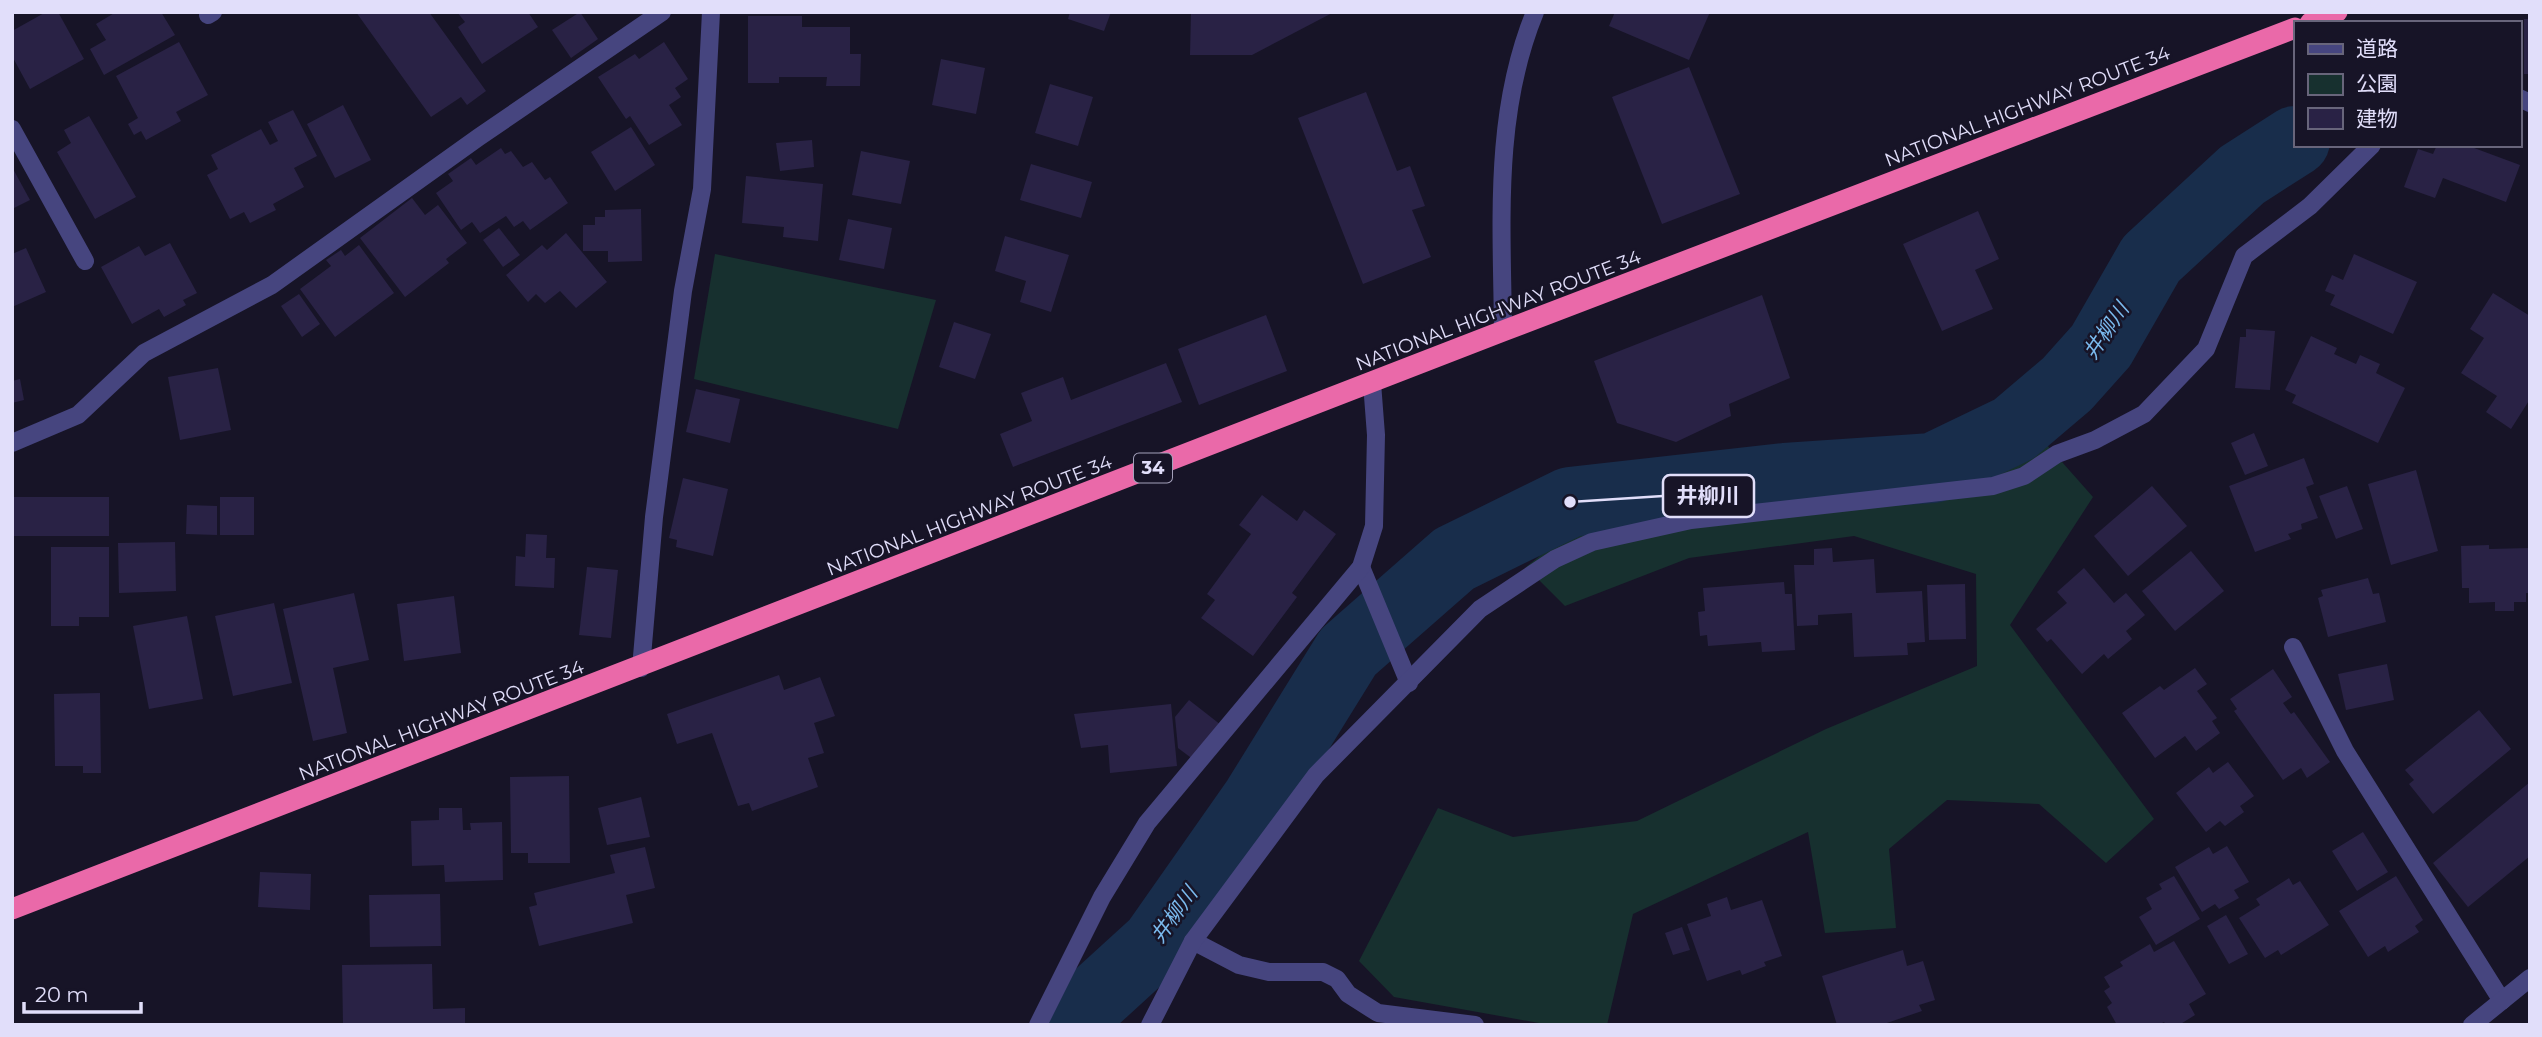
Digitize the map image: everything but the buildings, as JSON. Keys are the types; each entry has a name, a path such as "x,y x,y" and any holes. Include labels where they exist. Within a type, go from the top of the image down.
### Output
{"highway":[{"path":"2315,21 2337,12"},
{"name":"NATIONAL HIGHWAY ROUTE 34","path":"12,909 641,668 1503,331 2294,28"}],"street":[{"path":"12,443 78,415 144,353 272,285 479,137 663,12"},
{"path":"641,668 654,517 683,291 702,189 711,12"},
{"path":"1503,331 1502,145 1518,51 1535,12"},
{"path":"12,129 85,261"},
{"path":"1150,1025 1193,941 1315,775 1480,609 1555,559 1592,542 1691,520 1993,486 2024,476 2057,454 2095,440 2144,414 2206,349 2244,256 2310,206 2370,147"},
{"path":"1038,1025 1102,897 1147,823 1361,567 1374,526 1377,435 1372,383"},
{"path":"1361,567 1409,683"},
{"path":"2293,647 2345,751 2502,1001"},
{"path":"1193,941 1239,965 1269,972 1323,972 1337,979 1348,994 1378,1013 1475,1025"},
{"path":"2472,1025 2530,978"}],"green space":[{"path":"715,254 936,300 898,429 694,379"},
{"path":"2047,445 2093,497 2010,625 2154,819 2106,863 2039,804 1947,800 1889,849 1896,928 1825,933 1808,832 1633,914 1607,1025 1550,1025 1394,997 1359,961 1438,808 1513,837 1637,821 1826,729 1977,666 1976,574 1854,536 1689,558 1565,606 1526,567 1577,526 1924,484"}],"waterway":[{"name":"井柳川","path":"1081,1025 1088,1005 1156,943 1257,799 1348,652 1454,559 1570,502 1785,478 1933,468 2014,429 2067,384 2101,346 2151,259 2242,175 2294,142"}],"place":[{"name":"井柳川","path":"1570,502"}]}
